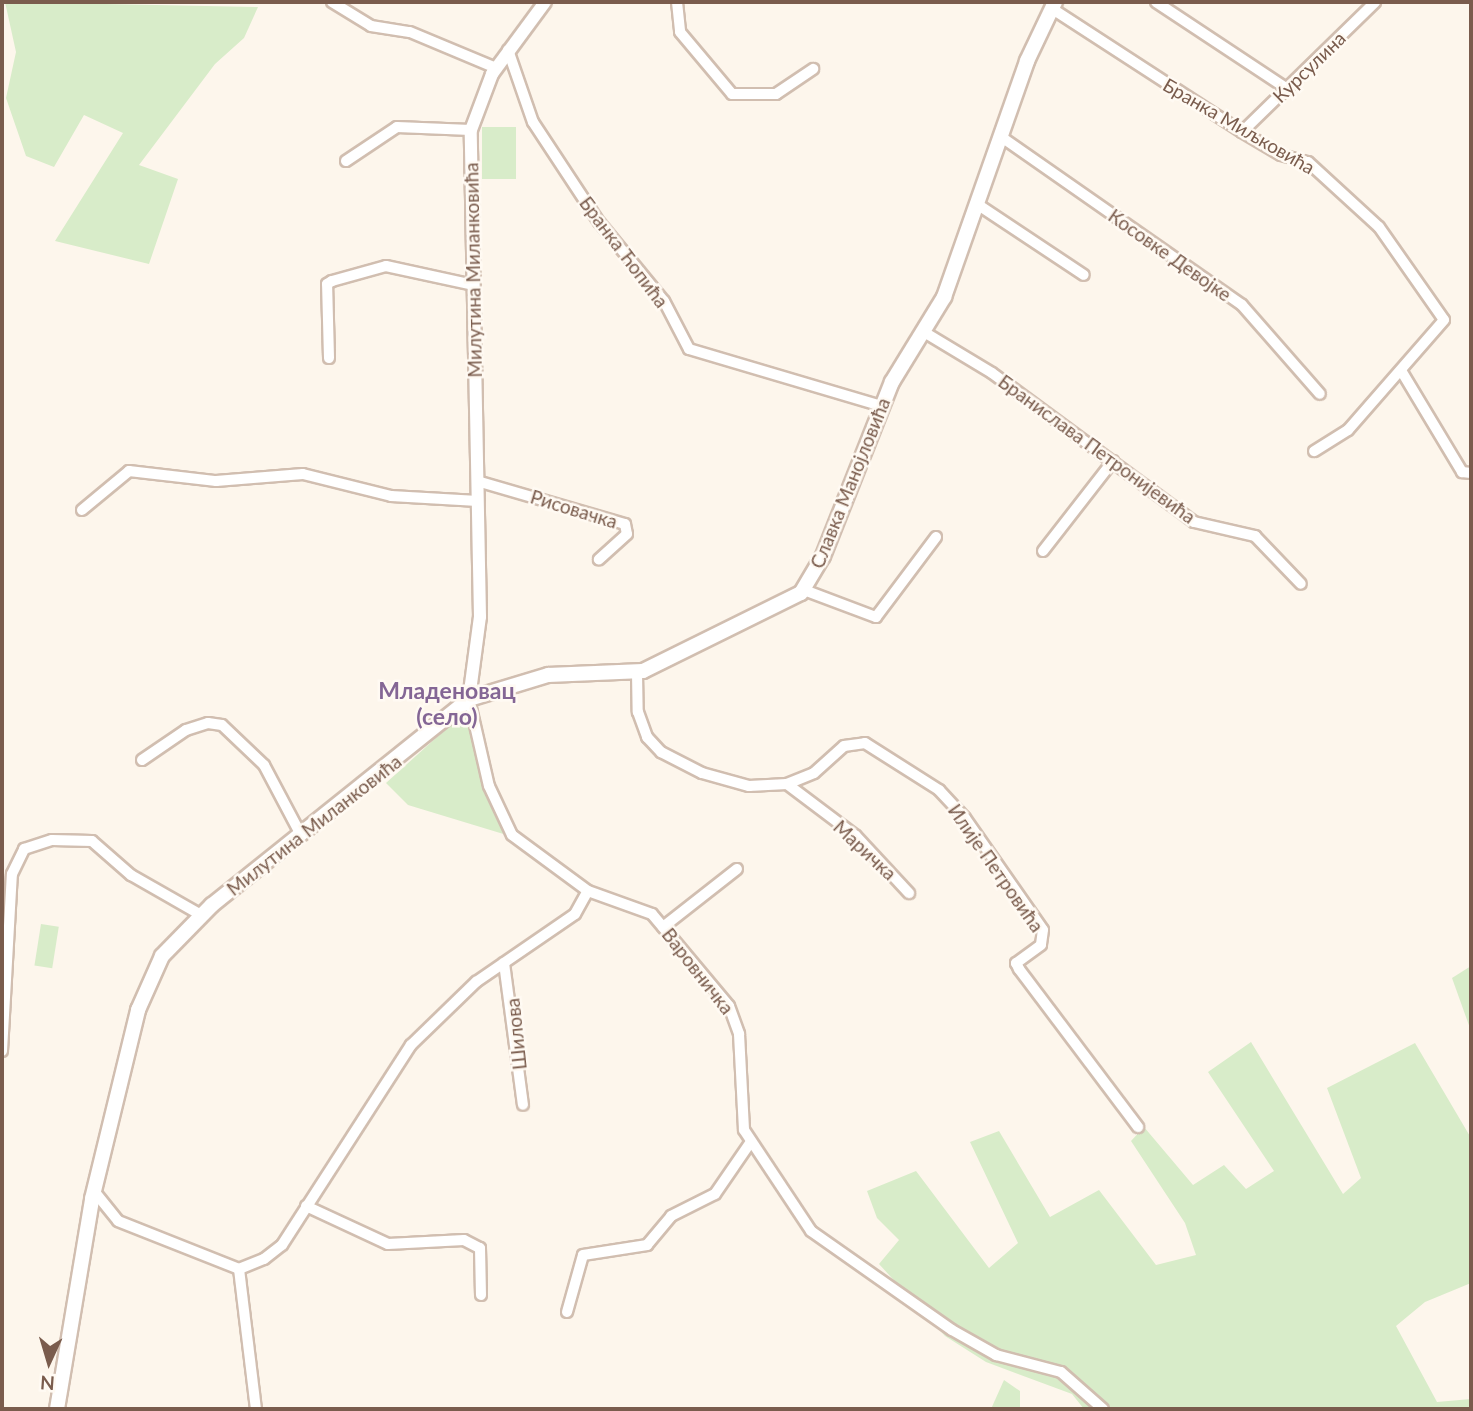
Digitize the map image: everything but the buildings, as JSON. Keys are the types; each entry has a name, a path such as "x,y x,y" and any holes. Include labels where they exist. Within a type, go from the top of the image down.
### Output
{"main road":[{"name":"Славка Манојловића","path":"469,699 548,675 637,673 780,608 804,590 881,407 944,297 1000,136 1053,5"},
{"name":"Милутина Миланковића","path":"57,1409 94,1191 143,994 167,949 201,915 469,699"}],"street":[{"path":"332,2 371,26 410,32 496,68"},
{"name":"Милутина Миланковића","path":"469,699 480,634 471,130 496,68 545,2"},
{"path":"677,2 680,32 732,93 776,94 813,69"},
{"path":"1156,2 1286,88"},
{"name":"Курсулина","path":"1242,132 1375,2"},
{"name":"Бранка Миљковића","path":"1053,5 1242,132 1281,155 1308,162 1379,227 1444,320 1402,372 1348,430 1314,451"},
{"name":"Бранка Ћопића","path":"508,51 533,122 599,222 664,301 688,349 881,407"},
{"path":"346,161 397,127 471,130"},
{"name":"Косовке Девојке","path":"1000,136 1242,305 1320,394"},
{"path":"976,204 1084,275"},
{"path":"329,358 327,284 332,281 386,266 473,285"},
{"name":"Бранислава Петронијевића","path":"924,332 992,373 1194,522 1255,536 1301,584"},
{"path":"1402,372 1462,472 1471,473"},
{"path":"1043,551 1113,461"},
{"path":"82,510 129,471 216,481 303,474 391,496 478,501"},
{"name":"Рисовачка","path":"477,481 625,524 626,536 599,559"},
{"path":"804,590 876,617 936,537"},
{"name":"Илије Петровића","path":"637,673 640,722 661,752 735,784 787,784 814,773 844,746 865,743 939,790 965,818 1043,930 1041,945 1016,963 1019,969 1138,1127"},
{"name":"Варовничка","path":"469,699 489,786 506,827 588,891 636,904 663,927 735,1017 743,1122 750,1143 813,1233 885,1278 989,1351 1061,1372 1103,1409"},
{"path":"142,760 187,730 222,725 264,765 301,835"},
{"name":"Маричка","path":"787,784 856,836 909,893"},
{"path":"2,1051 12,874 24,849 52,841 95,843 128,872 201,915"},
{"path":"663,927 737,869"},
{"path":"94,1191 118,1221 239,1269 276,1250 411,1045 504,963 575,915 588,891"},
{"name":"Шилова","path":"504,963 523,1105"},
{"path":"567,1312 583,1255 647,1245 671,1216 715,1194 750,1143"},
{"path":"306,1206 375,1241 408,1245 464,1240 480,1248 481,1295"},
{"path":"239,1269 256,1409"}],"green space":[{"path":"5,2 258,7 244,38 215,64 139,165 178,179 149,264 55,241 123,133 84,115 54,167 26,156 6,98 16,52"},
{"path":"482,127 516,127 516,179 482,179"},
{"path":"468,709 491,805 513,837 408,805 386,783"},
{"path":"41,924 59,927 52,968 34,965"},
{"path":"1471,966 1471,1031 1452,978"},
{"path":"1251,1042 1343,1194 1361,1178 1327,1088 1415,1043 1471,1138 1471,1283 1425,1302 1396,1326 1437,1402 1471,1399 1471,1409 1084,1409 1072,1394 986,1362 945,1336 879,1264 899,1240 877,1218 867,1191 916,1171 989,1268 1018,1243 970,1142 999,1131 1050,1217 1099,1190 1156,1265 1196,1255 1185,1223 1131,1141 1144,1127 1193,1185 1224,1165 1246,1189 1274,1171 1208,1072"},
{"path":"1004,1380 1020,1391 1020,1409 991,1409"}],"district":[{"name":"Младеновац (село)","path":"447,703"}]}
